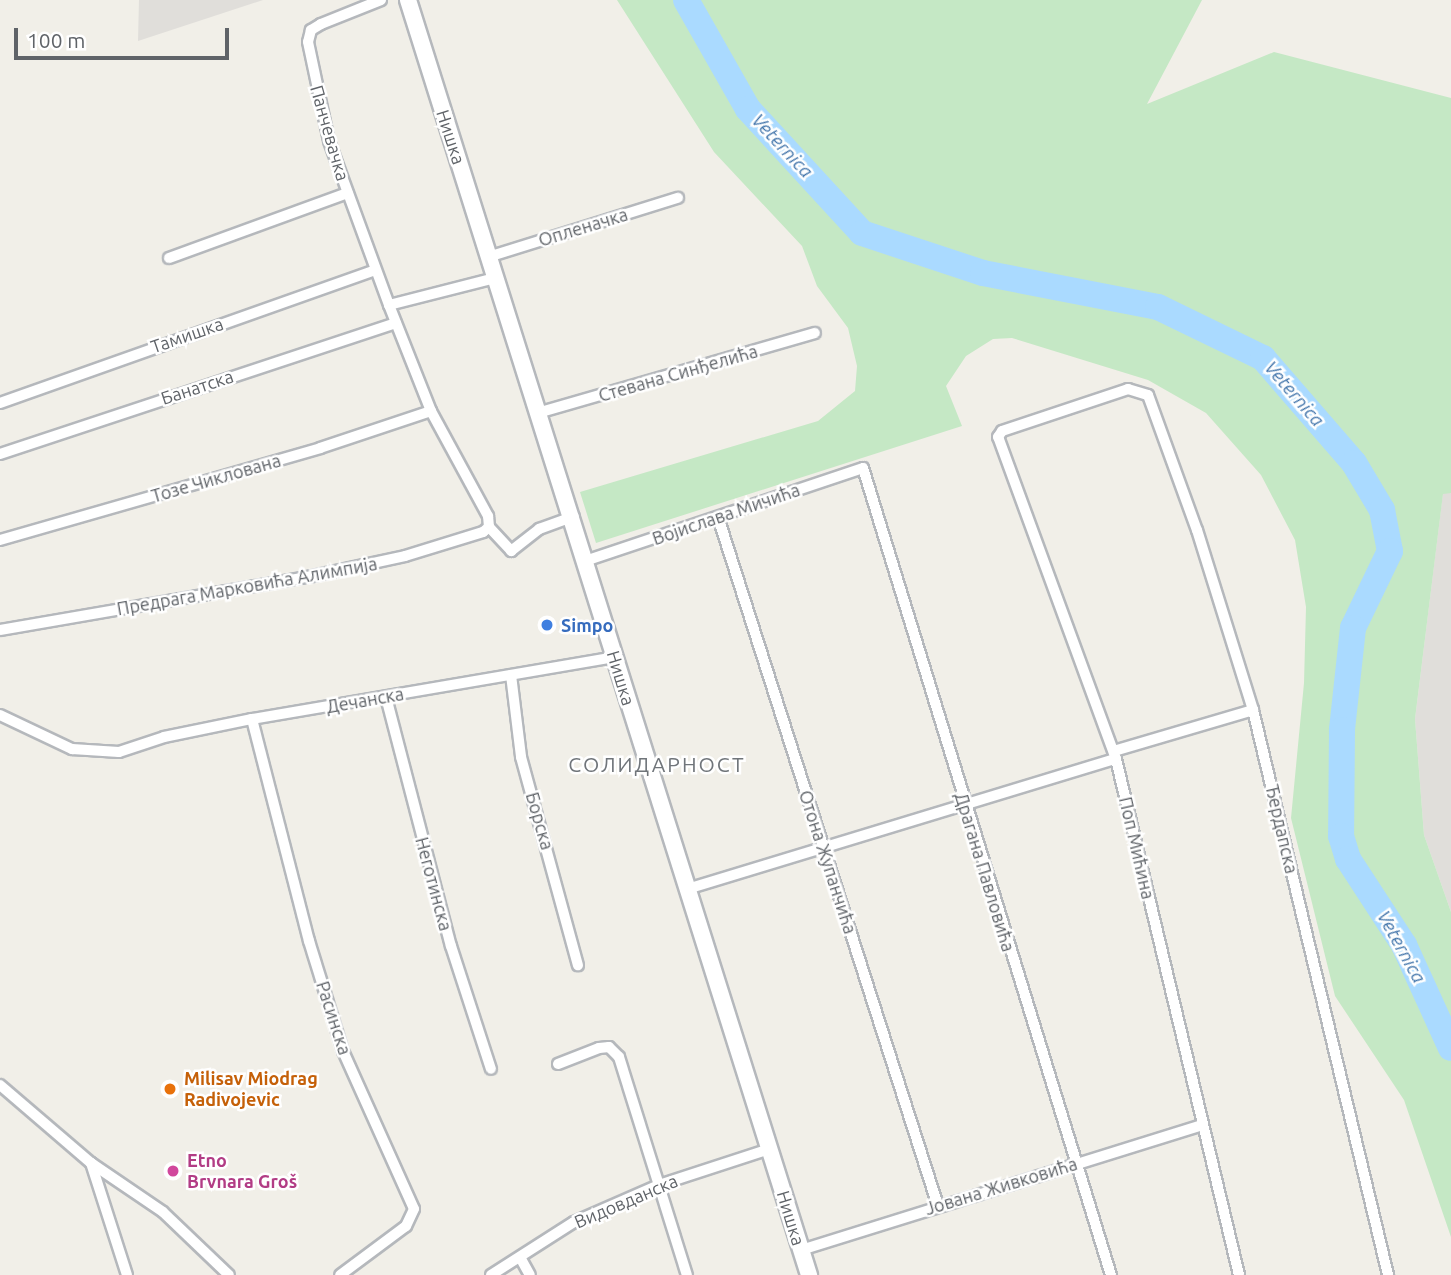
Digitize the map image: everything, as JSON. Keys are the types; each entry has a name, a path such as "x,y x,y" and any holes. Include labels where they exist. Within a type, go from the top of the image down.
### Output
{"main road":[{"name":"Нишка","path":"408,0 488,257 588,560 614,657 809,1275"}],"street":[{"name":"Панчевачка","path":"381,0 321,24 309,34 309,52 324,123 389,305"},
{"path":"169,258 348,193"},
{"name":"Опленачка","path":"488,257 678,198"},
{"name":"Тамишка","path":"0,403 375,270"},
{"path":"495,278 389,305 431,411 480,499 489,527 511,551 539,529 574,516"},
{"name":"Банатска","path":"0,454 396,323"},
{"name":"Стевана Синђелића","path":"541,412 815,334"},
{"name":"Ђердапска","path":"999,433 1128,389 1145,391 1198,530 1253,710 1388,1275"},
{"name":"Тозе Чиклована","path":"0,540 320,448 431,411"},
{"name":"Поп Мићина","path":"999,433 1115,755 1239,1275"},
{"name":"Војислава Мичића","path":"588,560 863,468"},
{"name":"Драгана Павловића","path":"863,468 964,806 1111,1275"},
{"name":"Отона Жупанчића","path":"718,517 938,1206"},
{"name":"Предрага Марковића Алимпија","path":"0,630 332,572 405,556 489,527"},
{"name":"Дечанска","path":"0,715 72,749 119,752 164,737 252,719 614,657"},
{"name":"Борска","path":"511,675 521,757 579,965"},
{"name":"Неготинска","path":"386,697 451,946 491,1069"},
{"path":"687,888 964,806 1253,710"},
{"name":"Расинска","path":"252,719 309,941 343,1051 414,1209 406,1226 340,1275"},
{"path":"558,1064 599,1048 613,1049 687,1275"},
{"path":"0,1085 91,1163 163,1212 229,1275"},
{"name":"Јована Живковића","path":"801,1250 1202,1125"},
{"name":"Видовданска","path":"491,1275 520,1259 561,1228 659,1185 770,1149"},
{"path":"91,1163 127,1275"},
{"path":"520,1259 530,1275"}],"shaded area":[{"path":"139,0 263,0 138,41"},
{"path":"1443,493 1451,493 1451,912 1424,835 1415,719"}],"green space":[{"path":"617,0 1202,0 1147,104 1274,52 1451,98 1451,493 1443,494 1415,719 1424,835 1451,912 1451,1237 1404,1100 1335,996 1291,818 1304,683 1306,607 1295,540 1261,475 1206,413 1148,380 1012,338 993,339 966,356 946,386 962,426 596,543 580,492 818,421 855,391 857,366 848,328 817,286 802,246 714,152"}],"waterway":[{"name":"Veternica","path":"686,0 748,109 862,233 983,273 1158,307 1263,358 1354,463 1382,510 1390,551 1353,628 1342,730 1341,836 1348,859 1404,945 1451,1048"}],"place":[{"name":"Simpo","path":"547,625"},
{"name":"Milisav Miodrag Radivojevic","path":"170,1089"},
{"name":"Etno Brvnara Groš","path":"173,1171"}],"district":[{"name":"СОЛИДАРНОСТ","path":"657,764"}]}
